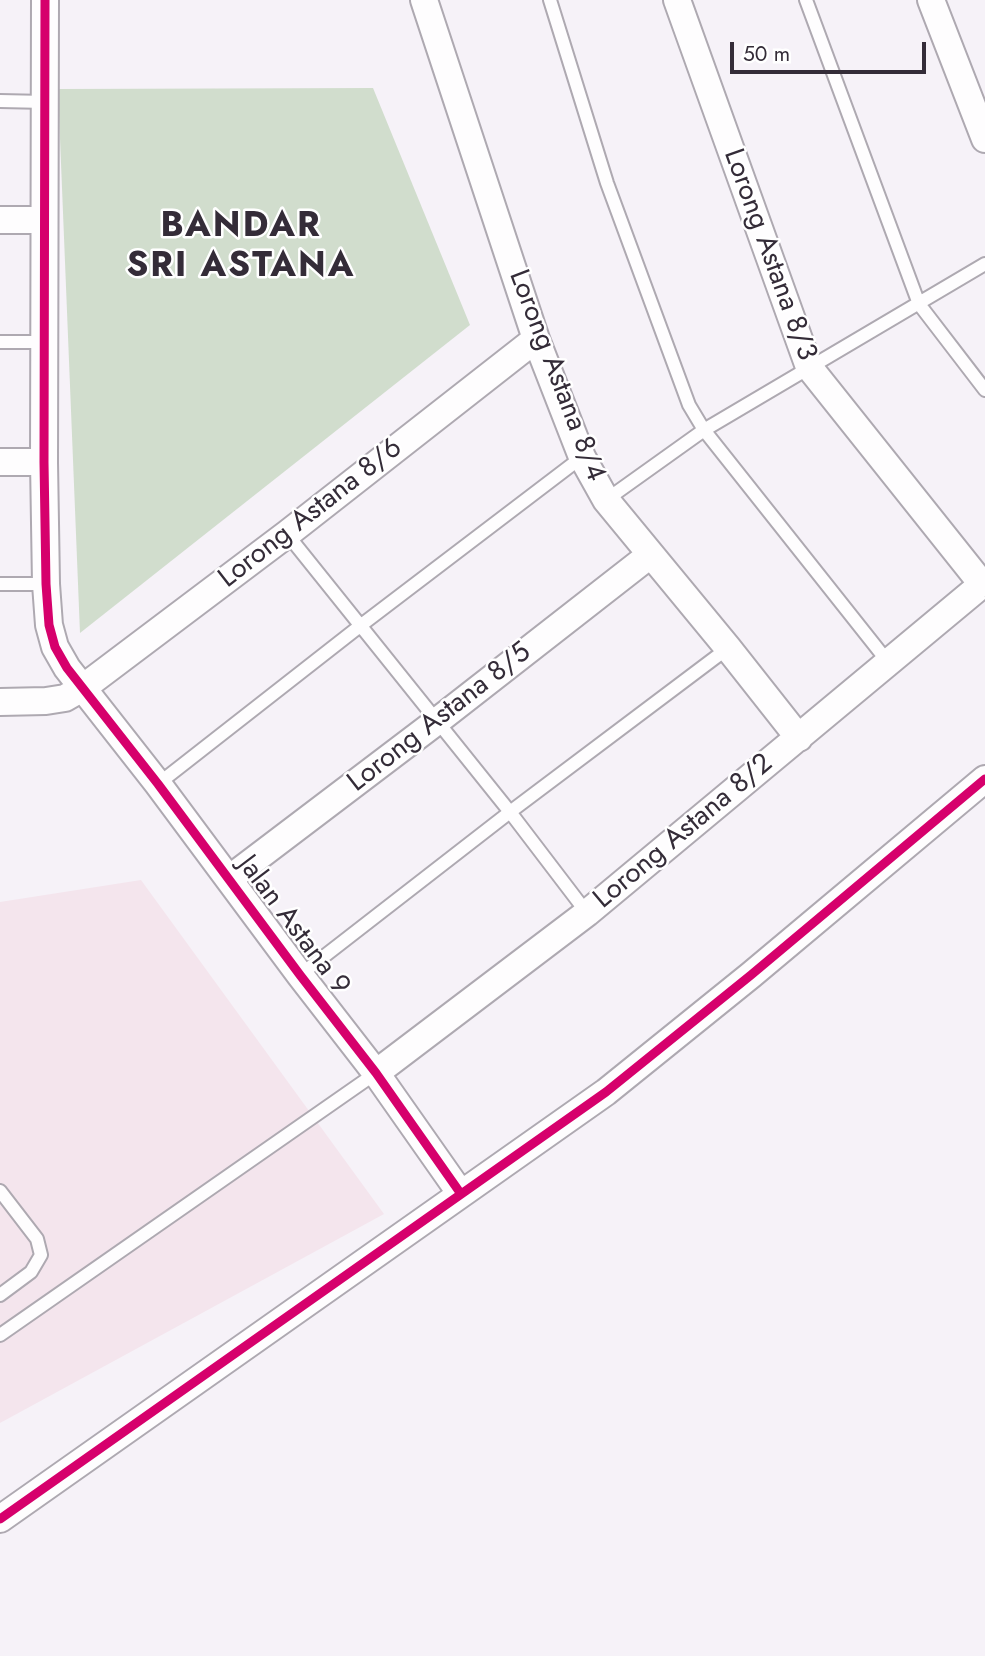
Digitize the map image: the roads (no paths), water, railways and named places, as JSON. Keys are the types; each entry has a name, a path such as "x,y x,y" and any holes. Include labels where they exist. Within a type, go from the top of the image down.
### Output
{"street":[{"name":"Jalan Astana 9","path":"45,0 44,462 46,584 55,647 67,668 376,1073 461,1194"},
{"name":"Lorong Astana 8/4","path":"425,0 536,339 582,457 606,500 799,738"},
{"name":"Lorong Astana 8/3","path":"677,0 809,367 984,583"},
{"path":"931,0 985,139"},
{"path":"0,220 44,220"},
{"name":"Lorong Astana 8/6","path":"84,688 287,534 536,339"},
{"path":"0,462 44,462"},
{"name":"Lorong Astana 8/5","path":"229,879 650,555"},
{"name":"Lorong Astana 8/2","path":"376,1073 587,913 984,583"},
{"path":"0,702 55,700 84,688"},
{"path":"0,1519 606,1092 751,975 985,779"}],"lane":[{"path":"550,0 607,183 689,405 704,430 888,663"},
{"path":"806,0 919,304 985,390"},
{"path":"0,101 46,102"},
{"path":"606,500 704,430 985,264"},
{"path":"0,342 45,342"},
{"path":"158,784 582,457"},
{"path":"287,534 510,812 587,913"},
{"path":"0,584 46,584"},
{"path":"300,975 728,648"},
{"path":"0,1335 376,1073"},
{"path":"0,1191 37,1238 41,1255 31,1272 0,1295"}],"district":[{"name":"BANDAR SRI ASTANA","path":"241,248"}]}
